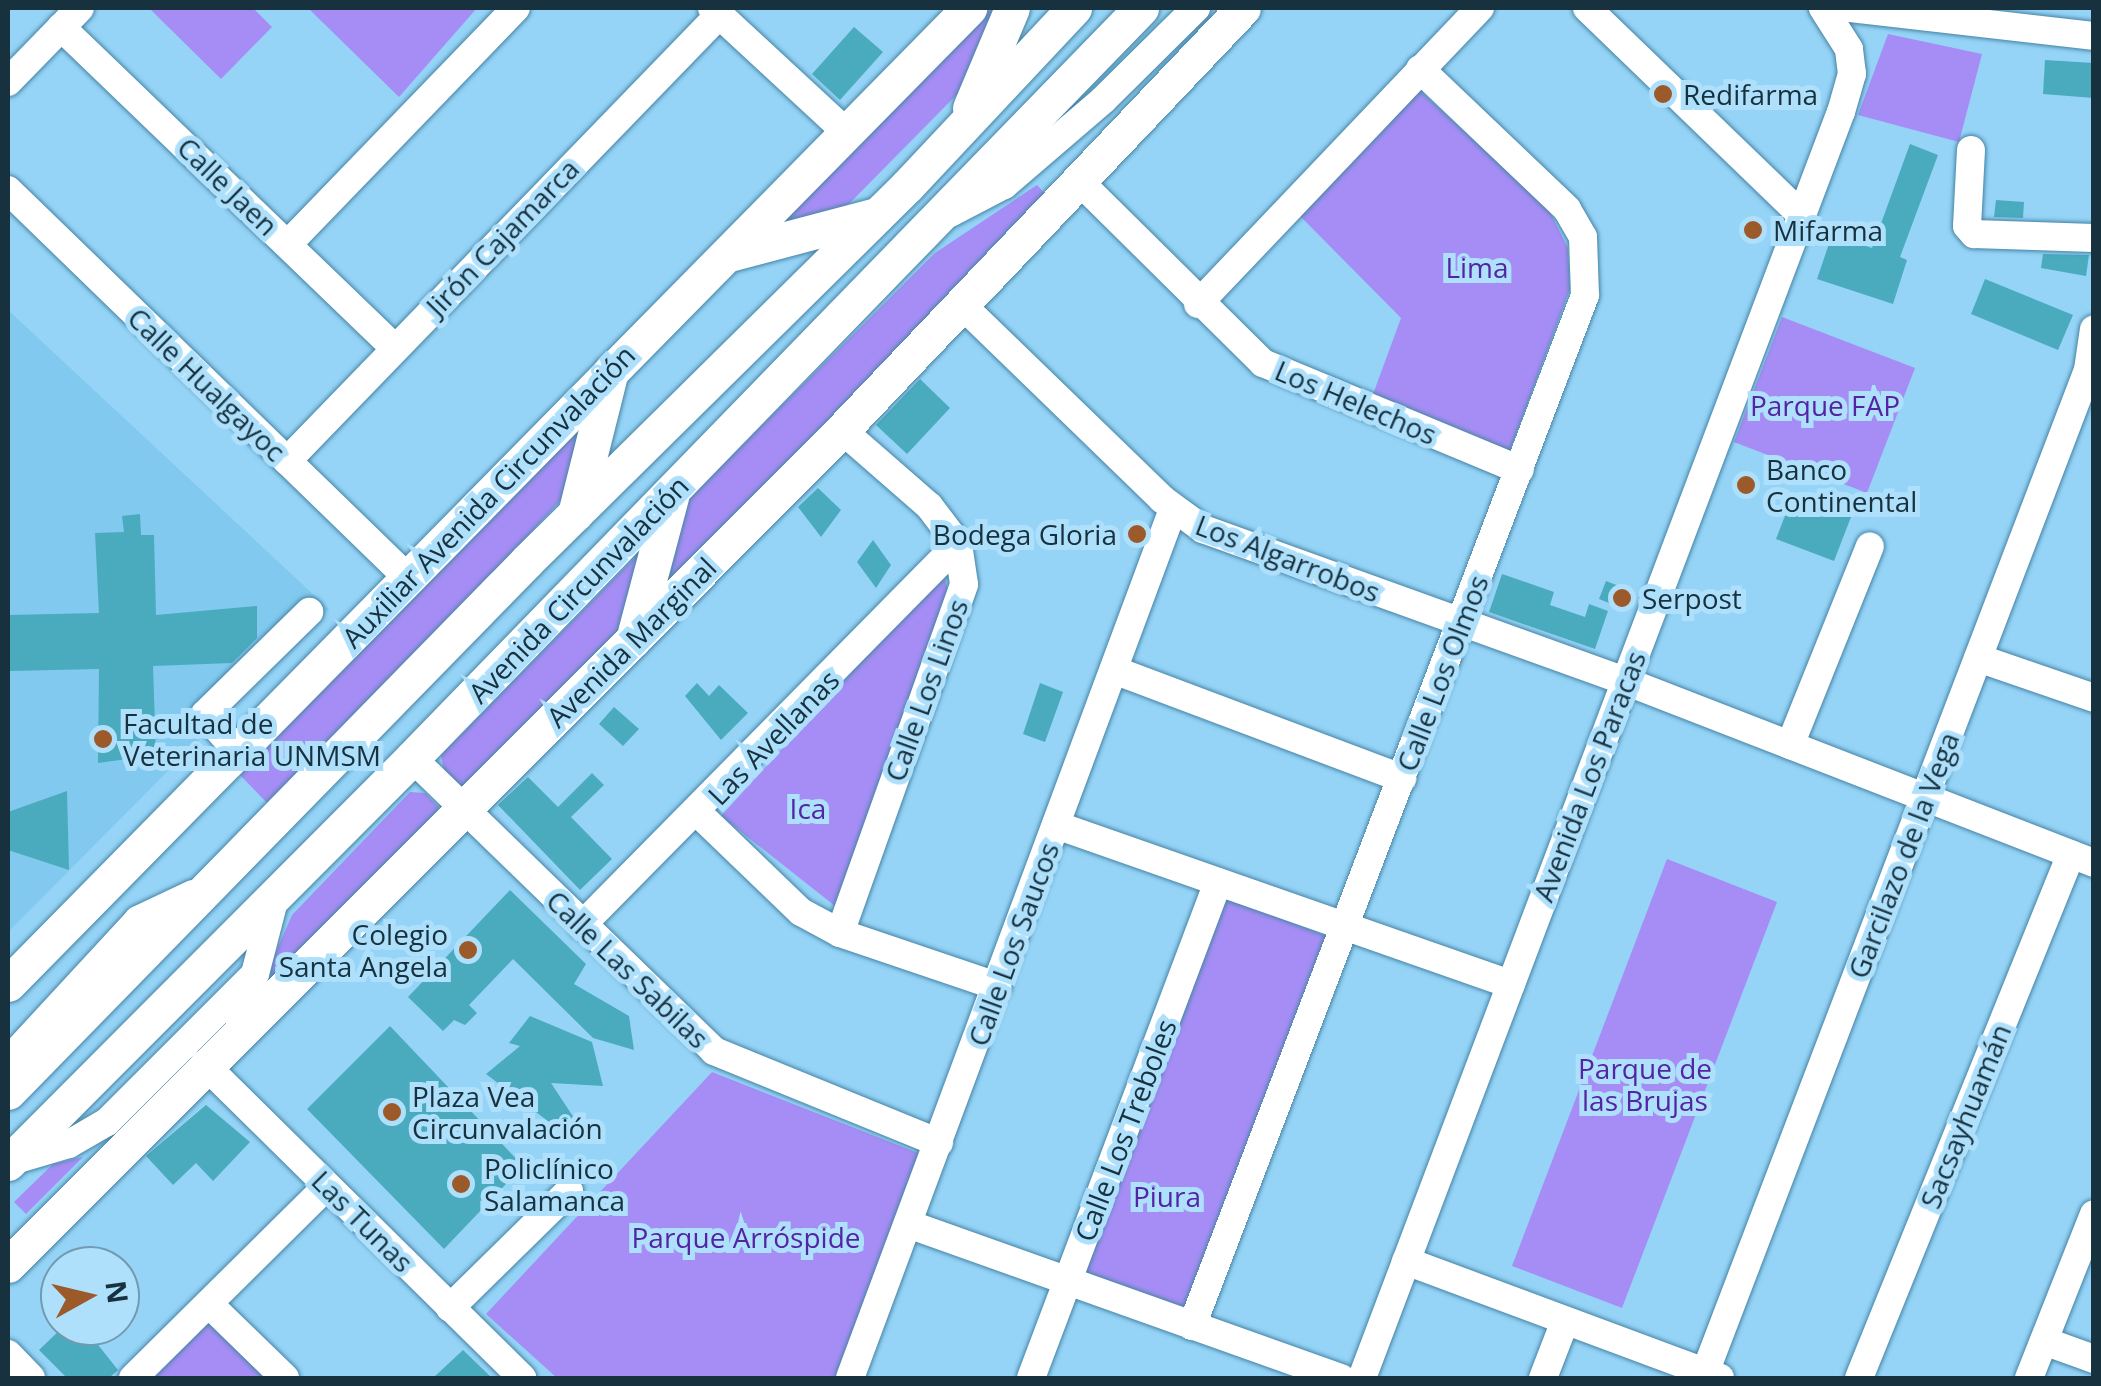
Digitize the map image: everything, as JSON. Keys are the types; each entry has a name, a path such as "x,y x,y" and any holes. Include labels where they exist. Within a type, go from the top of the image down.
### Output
{"main road":[{"path":"960,131 1012,8"},
{"name":"Avenida Circunvalación","path":"8,1092 575,514 878,215 1074,8"},
{"name":"Avenida Circunvalación","path":"9,1162 277,887 412,758 672,493 1141,8"},
{"name":"Avenida Marginal","path":"8,1265 204,1064 842,430 1243,8"},
{"name":"Auxiliar Avenida Circunvalación","path":"8,984 846,132 952,13"},
{"path":"726,254 878,215"},
{"path":"575,514 612,370"},
{"path":"632,641 672,493"}],"street":[{"path":"288,244 516,8"},
{"path":"940,219 1004,185 1103,100 1196,8"},
{"path":"1198,304 1480,8"},
{"path":"1587,8 1799,213"},
{"name":"Avenida Los Paracas","path":"1362,1378 1852,74 1850,49 1823,8"},
{"path":"1849,8 1999,16 2094,36"},
{"path":"716,11 846,132"},
{"name":"Jirón Cajamarca","path":"286,461 716,11"},
{"path":"8,82 71,17"},
{"name":"Calle Jaen","path":"71,17 288,244 394,347"},
{"name":"Calle Los Olmos","path":"1192,1326 1585,295 1583,237 1566,209 1420,69"},
{"path":"1971,150 1970,231 2094,238"},
{"name":"Los Helechos","path":"1081,182 1198,304 1263,362 1304,385 1520,470"},
{"name":"Calle Hualgayoc","path":"8,190 408,578"},
{"name":"Los Algarrobos","path":"962,305 1174,509 1204,529 1625,682 2082,858"},
{"name":"Garcilazo de la Vega","path":"1709,1377 1978,658 2091,371 2094,329"},
{"path":"842,430 903,480 958,544"},
{"name":"Calle Los Saucos","path":"850,1378 1174,509"},
{"name":"Las Avellanas","path":"582,926 699,814 958,544"},
{"name":"Calle Los Linos","path":"840,932 964,584 958,544"},
{"path":"1790,746 1870,546"},
{"path":"237,751 205,714 308,612"},
{"path":"1978,658 2094,698"},
{"path":"1114,670 1402,778"},
{"name":"Calle Las Sabilas","path":"412,758 714,1051 939,1143"},
{"path":"699,814 801,912 840,932 997,986"},
{"path":"1056,825 1510,984"},
{"name":"Sacsayhuamán","path":"1860,1378 2082,858"},
{"path":"8,1060 138,920 228,871"},
{"name":"Calle Los Treboles","path":"1031,1378 1218,882"},
{"name":"Las Tunas","path":"204,1064 522,1378"},
{"path":"134,1378 328,1186"},
{"path":"450,1308 569,1191"},
{"path":"2029,1378 2094,1214"},
{"path":"908,1224 1341,1378"},
{"path":"1406,1261 1709,1377"},
{"path":"209,1304 285,1378"},
{"path":"1543,1378 1565,1321"},
{"path":"2044,1341 2094,1359"},
{"path":"8,1354 31,1378"}],"shaded area":[{"name":"Facultad de Veterinaria UNMSM","path":"8,310 329,609 8,932"}],"green space":[{"path":"149,8 253,8 272,27 221,79"},
{"path":"308,8 477,8 399,97"},
{"path":"992,8 1009,8 988,63 838,215 758,243"},
{"path":"1888,34 1982,54 1959,142 1858,115"},
{"name":"Lima","path":"1419,90 1548,208 1568,248 1570,289 1509,453 1372,397 1401,318 1300,216"},
{"path":"1037,185 1047,196 656,604 684,503 935,253"},
{"name":"Parque FAP","path":"1782,317 1915,368 1867,493 1734,442"},
{"path":"591,418 562,499 273,809 240,775"},
{"path":"649,543 612,651 463,788 444,772 441,755"},
{"name":"Ica","path":"943,572 950,598 835,906 721,816"},
{"path":"410,792 425,793 438,806 438,821 279,983 268,970 292,915"},
{"name":"Parque de las Brujas","path":"1667,859 1777,902 1622,1308 1512,1266"},
{"name":"Piura","path":"1220,895 1326,936 1184,1310 1078,1269"},
{"name":"Parque Arróspide","path":"712,1072 926,1156 838,1378 557,1378 486,1314"},
{"path":"83,1157 26,1214 14,1202 53,1164"},
{"path":"209,1310 277,1378 141,1378"}],"building":[{"path":"854,27 883,52 840,100 812,74"},
{"path":"2045,60 2094,63 2094,98 2043,94"},
{"path":"1910,144 1938,155 1900,257 1907,260 1893,304 1817,279 1832,235 1872,248"},
{"path":"1996,200 2024,202 2023,218 1994,217"},
{"path":"2043,254 2089,255 2086,276 2041,268"},
{"path":"1985,279 2073,315 2058,350 1971,314"},
{"path":"920,379 950,408 907,454 876,425"},
{"path":"818,488 841,510 821,537 798,507"},
{"path":"1793,495 1851,517 1834,561 1776,539"},
{"path":"140,514 141,535 154,535 156,615 257,606 257,638 232,663 153,666 156,755 98,763 99,669 8,671 8,615 99,613 95,533 124,532 122,516"},
{"path":"873,540 891,565 876,588 857,562"},
{"path":"1502,574 1554,592 1550,605 1585,617 1589,604 1608,611 1595,649 1489,612"},
{"path":"1606,581 1634,592 1627,610 1599,599"},
{"path":"697,683 709,696 719,685 748,713 721,740 685,696"},
{"path":"1040,683 1063,692 1045,742 1023,734"},
{"path":"614,707 639,729 623,746 599,724"},
{"path":"592,773 604,785 571,817 612,859 580,890 498,805 528,777 558,807"},
{"path":"67,791 69,870 8,850 8,812"},
{"path":"510,890 586,964 574,984 629,1016 634,1050 593,1038 513,959 469,1005 477,1013 465,1025 454,1020 443,1031 408,997"},
{"path":"530,1016 592,1042 603,1086 551,1083 576,1121 561,1131 486,1074 520,1046 509,1043"},
{"name":"Plaza Vea Circunvalación","path":"390,1026 523,1166 444,1249 307,1109"},
{"path":"206,1105 250,1142 213,1181 196,1163 173,1185 146,1156"},
{"path":"43,1346 99,1346 118,1370 109,1378 67,1378 39,1350"},
{"path":"463,1350 492,1378 433,1378"}],"place":[{"name":"Redifarma","path":"1663,94"},
{"name":"Mifarma","path":"1753,230"},
{"name":"Banco Continental","path":"1746,485"},
{"name":"Bodega Gloria","path":"1137,534"},
{"name":"Serpost","path":"1622,598"},
{"name":"Facultad de Veterinaria UNMSM","path":"103,739"},
{"name":"Colegio Santa Angela","path":"468,950"},
{"name":"Plaza Vea Circunvalación","path":"392,1112"},
{"name":"Policlínico Salamanca","path":"461,1184"}]}
